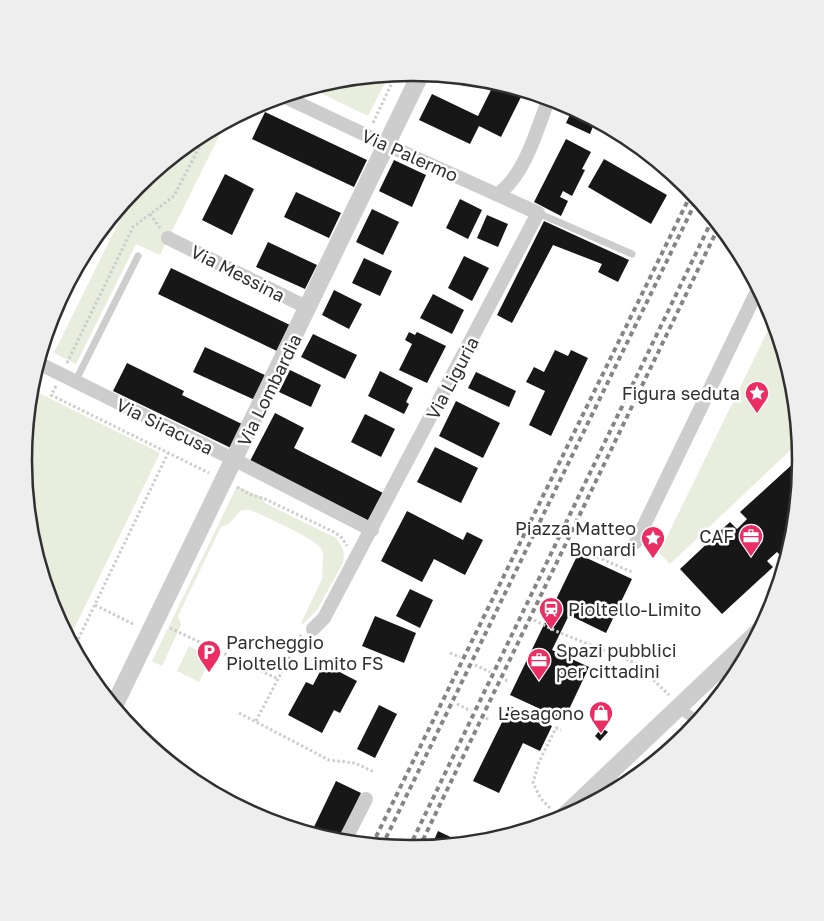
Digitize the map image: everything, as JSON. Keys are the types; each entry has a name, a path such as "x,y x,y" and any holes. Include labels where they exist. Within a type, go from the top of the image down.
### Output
{"street":[{"name":"Via Lombardia","path":"117,699 156,621 229,483 235,460 417,81"},
{"name":"Via Palermo","path":"292,100 387,146 538,213"},
{"path":"498,194 518,174 546,106"},
{"name":"Via Liguria","path":"307,631 324,618 538,213"},
{"name":"Via Messina","path":"168,238 308,308"},
{"path":"636,542 754,297"},
{"name":"Via Siracusa","path":"44,367 235,460 372,530"},
{"path":"580,801 680,706 735,660"},
{"path":"680,706 692,717"},
{"path":"348,835 366,799"}],"lane":[{"path":"538,213 632,254"},
{"path":"76,382 138,256"}],"path":[{"path":"370,127 392,82"},
{"path":"51,395 249,494 265,499 336,533 344,541 348,553"},
{"path":"78,640 168,453"},
{"path":"588,552 634,573"},
{"path":"95,606 136,625"},
{"path":"534,620 558,632 636,664 680,706"},
{"path":"156,621 278,679"},
{"path":"256,721 278,679 307,631"},
{"path":"450,653 460,657"},
{"path":"475,665 490,672"},
{"path":"456,704 471,710"},
{"path":"239,713 329,760 355,763 374,772"},
{"path":"555,812 541,799 533,783 539,762 556,728 561,730"}],"green space":[{"path":"385,82 368,116 320,93 362,84"},
{"path":"221,133 160,255 136,244 76,364 54,353 121,217 162,175 181,159"},
{"path":"768,330 779,362 784,386 792,449 670,564 659,553"},
{"path":"39,393 160,453 73,630 61,606 45,559 36,510 32,460"},
{"path":"237,486 262,497 265,503 336,538 344,554 343,563 317,610 303,624 301,623 323,577 323,554 320,547 299,533 266,517 249,510 240,511 230,523 221,527 178,616 181,625 162,666 152,661"},
{"path":"189,646 211,657 199,682 177,671"}],"building":[{"path":"491,89 521,97 501,137 479,126 470,144 419,120 432,94 478,116"},
{"path":"265,112 367,160 354,187 252,139"},
{"path":"570,115 593,127 590,134 566,123"},
{"path":"566,139 591,152 582,169 585,170 572,196 563,191 560,197 568,201 561,216 534,202"},
{"path":"604,159 667,195 651,224 588,187"},
{"path":"394,160 426,175 412,207 379,191"},
{"path":"225,174 254,189 232,235 202,220"},
{"path":"296,192 341,213 329,238 284,217"},
{"path":"460,199 482,210 468,239 446,228"},
{"path":"372,209 399,222 383,255 356,242"},
{"path":"487,215 508,224 498,247 477,238"},
{"path":"544,221 629,260 618,282 598,272 602,264 553,245 512,323 497,315"},
{"path":"268,242 317,265 305,289 256,267"},
{"path":"464,256 489,268 472,301 448,288"},
{"path":"364,258 392,271 380,296 352,283"},
{"path":"171,268 292,326 279,352 158,294"},
{"path":"334,290 362,304 349,329 322,315"},
{"path":"433,294 464,310 452,334 420,318"},
{"path":"409,332 415,335 417,332 446,346 427,383 399,370 412,344 405,340"},
{"path":"313,334 357,355 345,379 301,357"},
{"path":"205,347 267,376 255,400 193,372"},
{"path":"555,350 568,356 571,350 588,358 551,436 529,425 545,391 526,382 534,367 544,372"},
{"path":"127,363 184,391 182,395 244,425 233,449 113,391"},
{"path":"290,370 321,385 311,407 279,392"},
{"path":"380,371 413,388 406,402 409,404 404,414 368,396"},
{"path":"476,372 516,391 509,407 468,388"},
{"path":"456,401 500,423 483,458 439,436"},
{"path":"275,413 304,428 294,448 385,494 371,522 250,461"},
{"path":"365,414 395,429 381,457 351,442"},
{"path":"435,447 478,468 461,503 417,482"},
{"path":"792,465 788,510 780,555 777,552 767,561 773,567 722,614 680,569 730,522 737,529 747,519 740,512"},
{"path":"407,511 463,540 467,532 483,540 465,575 434,559 422,582 381,561"},
{"path":"578,554 632,579 606,633 569,615 552,650 589,667 564,720 510,695"},
{"path":"410,589 433,600 420,628 396,616"},
{"path":"375,616 416,633 404,663 362,646"},
{"path":"324,664 357,681 340,713 334,710 322,733 288,715 306,682 313,685"},
{"path":"379,705 397,714 375,758 357,749"},
{"path":"510,706 552,726 540,751 523,743 499,793 473,781"},
{"name":"L'esagono","path":"602,728 608,732 600,741 595,736"},
{"path":"336,781 361,793 342,834 314,827"},
{"path":"438,831 452,838 437,839 434,839"}],"railway":[{"path":"375,838 688,200"},
{"path":"385,839 693,206"},
{"path":"413,840 710,225"},
{"path":"423,840 716,233"}],"place":[{"name":"Figura seduta","path":"757,414"},
{"name":"CAF","path":"751,557"},
{"name":"Piazza Matteo Bonardi","path":"653,559"},
{"name":"Pioltello-Limito","path":"551,630"},
{"name":"Parcheggio Pioltello Limito FS","path":"209,673"},
{"name":"Spazi pubblici per cittadini","path":"539,681"},
{"name":"L'esagono","path":"601,734"}]}
